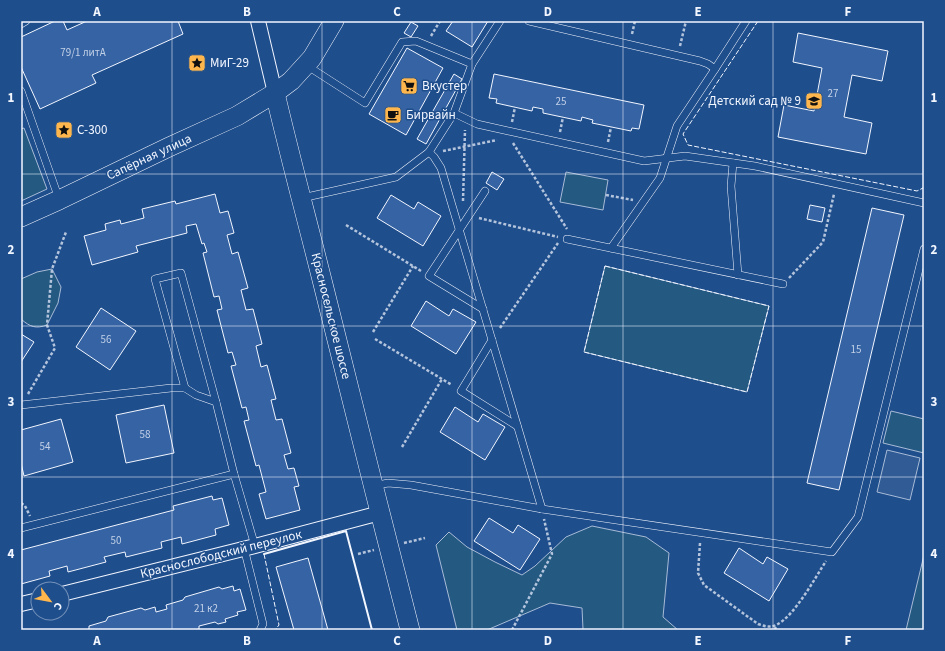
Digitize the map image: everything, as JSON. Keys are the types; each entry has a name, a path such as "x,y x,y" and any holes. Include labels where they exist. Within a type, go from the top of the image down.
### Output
{"main road":[{"path":"275,93 291,81 312,58 334,21"},
{"name":"Красносельское шоссе","path":"275,93 410,630"},
{"name":"Сапёрная улица","path":"21,217 237,116 275,93"}],"street":[{"path":"258,21 275,93"},
{"name":"Краснослободский переулок","path":"70,592 250,547 380,512"}],"lane":[{"path":"21,24 26,21"},
{"path":"302,198 396,177 429,152 454,113 472,64 500,21"},
{"path":"529,21 700,61 708,64 715,70"},
{"path":"611,248 660,178 677,126 746,21"},
{"path":"306,65 365,103 402,42 416,41 472,64"},
{"path":"22,94 59,200"},
{"path":"454,113 477,124 644,161 685,156 755,166 924,203"},
{"path":"429,152 441,168 542,509"},
{"path":"733,163 731,186 738,274"},
{"path":"483,309 429,276 485,191"},
{"path":"567,239 783,284"},
{"path":"373,486 388,483 403,483 542,509 832,552 858,518 924,249"},
{"path":"184,388 155,279 181,273 234,474 250,547 263,624 260,630"},
{"path":"492,340 461,391 517,426"},
{"path":"22,405 171,388 184,388 196,395 216,402"},
{"path":"21,528 234,474"}],"path":[{"path":"425,45 440,21"},
{"path":"678,56 686,21"},
{"path":"558,142 563,117"},
{"path":"606,153 611,127"},
{"path":"463,204 465,130"},
{"path":"509,138 569,231"},
{"path":"440,151 502,139"},
{"path":"783,284 823,242 836,183"},
{"path":"606,195 644,202"},
{"path":"479,218 562,238 498,331"},
{"path":"346,225 429,276"},
{"path":"22,405 55,348 47,325 52,269 66,232"},
{"path":"373,332 413,266"},
{"path":"375,339 461,391"},
{"path":"402,447 442,379"},
{"path":"21,504 25,506"},
{"path":"512,630 552,554 542,509"},
{"path":"701,533 698,573 704,586 758,624 767,626 776,625 786,618 796,606 832,552"},
{"path":"401,544 425,538"},
{"path":"358,554 376,550"},
{"path":"774,630 776,625"}],"shaded area":[{"path":"24,128 47,189 21,201 21,129"},
{"path":"566,172 608,180 603,210 560,202"},
{"path":"605,266 769,306 747,392 584,352"},
{"path":"52,269 61,287 58,303 47,325 36,327 27,324 21,319 21,279 37,272"},
{"path":"891,411 924,419 924,453 883,443"},
{"path":"887,450 920,458 910,500 877,492"},
{"path":"592,526 646,537 669,553 663,617 678,630 581,630 583,629 582,608 550,603 487,630 457,630 436,545 449,532 467,547 522,575 535,566 566,537"},
{"path":"924,555 924,630 906,630"}],"building":[{"path":"55,21 63,21 67,30 87,21 178,21 183,34 92,75 96,83 40,109 21,67 21,37"},
{"path":"453,21 488,21 472,47 446,31"},
{"path":"411,22 418,26 411,37 404,33"},
{"path":"798,33 888,51 882,81 852,75 844,117 872,123 866,154 778,137 784,105 814,111 822,68 793,62"},
{"name":"Вкустер","path":"407,48 443,68 406,135 369,114"},
{"path":"454,74 462,79 426,144 417,139"},
{"path":"494,74 644,105 639,129 632,128 631,131 592,123 593,120 582,117 581,121 543,113 543,109 533,107 532,111 496,103 497,99 489,98"},
{"path":"492,172 504,179 497,190 486,183"},
{"path":"215,194 220,213 228,211 234,233 227,235 232,254 238,252 248,288 241,290 246,310 253,309 262,344 256,346 261,367 267,365 276,399 271,400 276,420 282,419 291,453 284,455 288,469 294,468 299,486 294,487 300,510 266,519 259,494 266,492 259,465 256,466 244,421 249,420 246,407 242,408 231,366 236,365 232,352 228,353 217,310 222,309 219,296 214,297 203,253 207,252 204,243 202,244 196,224 186,226 187,233 136,246 138,252 92,265 84,236 106,230 105,224 120,220 121,224 144,218 142,209 175,201 176,204"},
{"path":"391,195 414,209 418,202 441,216 423,246 377,218"},
{"path":"810,205 825,208 822,222 807,219"},
{"path":"872,208 904,215 839,490 807,483"},
{"path":"426,301 449,316 453,309 476,322 456,354 411,326"},
{"path":"101,308 136,331 110,370 76,347"},
{"path":"21,334 34,342 21,362"},
{"path":"164,405 174,453 126,463 116,415"},
{"path":"455,407 478,422 483,414 505,427 485,460 440,432"},
{"path":"61,419 73,462 24,476 21,463 21,430"},
{"path":"212,496 213,500 222,498 229,525 215,529 216,535 182,544 181,537 161,542 162,548 126,557 125,552 104,557 106,562 68,572 67,566 49,571 50,576 21,584 21,550 174,510 173,506"},
{"path":"489,518 513,533 518,525 540,539 520,570 474,541"},
{"path":"739,548 763,564 767,557 788,569 769,601 724,573"},
{"path":"308,558 328,630 294,630 276,567"},
{"path":"233,586 234,591 240,589 246,610 237,612 238,615 225,619 226,622 218,624 215,622 199,626 199,629 195,630 87,630 89,629 89,626 106,621 108,617 141,608 145,610 155,607 156,612 167,609 166,605 183,600 185,597 219,587 222,589"}],"fence":[{"path":"758,21 683,134 688,145 917,191 924,186"},
{"path":"605,266 769,306 747,392 584,352 605,266"},
{"path":"264,554 279,625 275,630"}],"wall":[{"path":"264,554 346,531 372,630"}],"place":[{"name":"МиГ-29","path":"197,63"},
{"name":"Вкустер","path":"409,86"},
{"name":"Детский сад № 9","path":"814,101"},
{"name":"Бирвайн","path":"393,115"},
{"name":"С-300","path":"64,130"}]}
